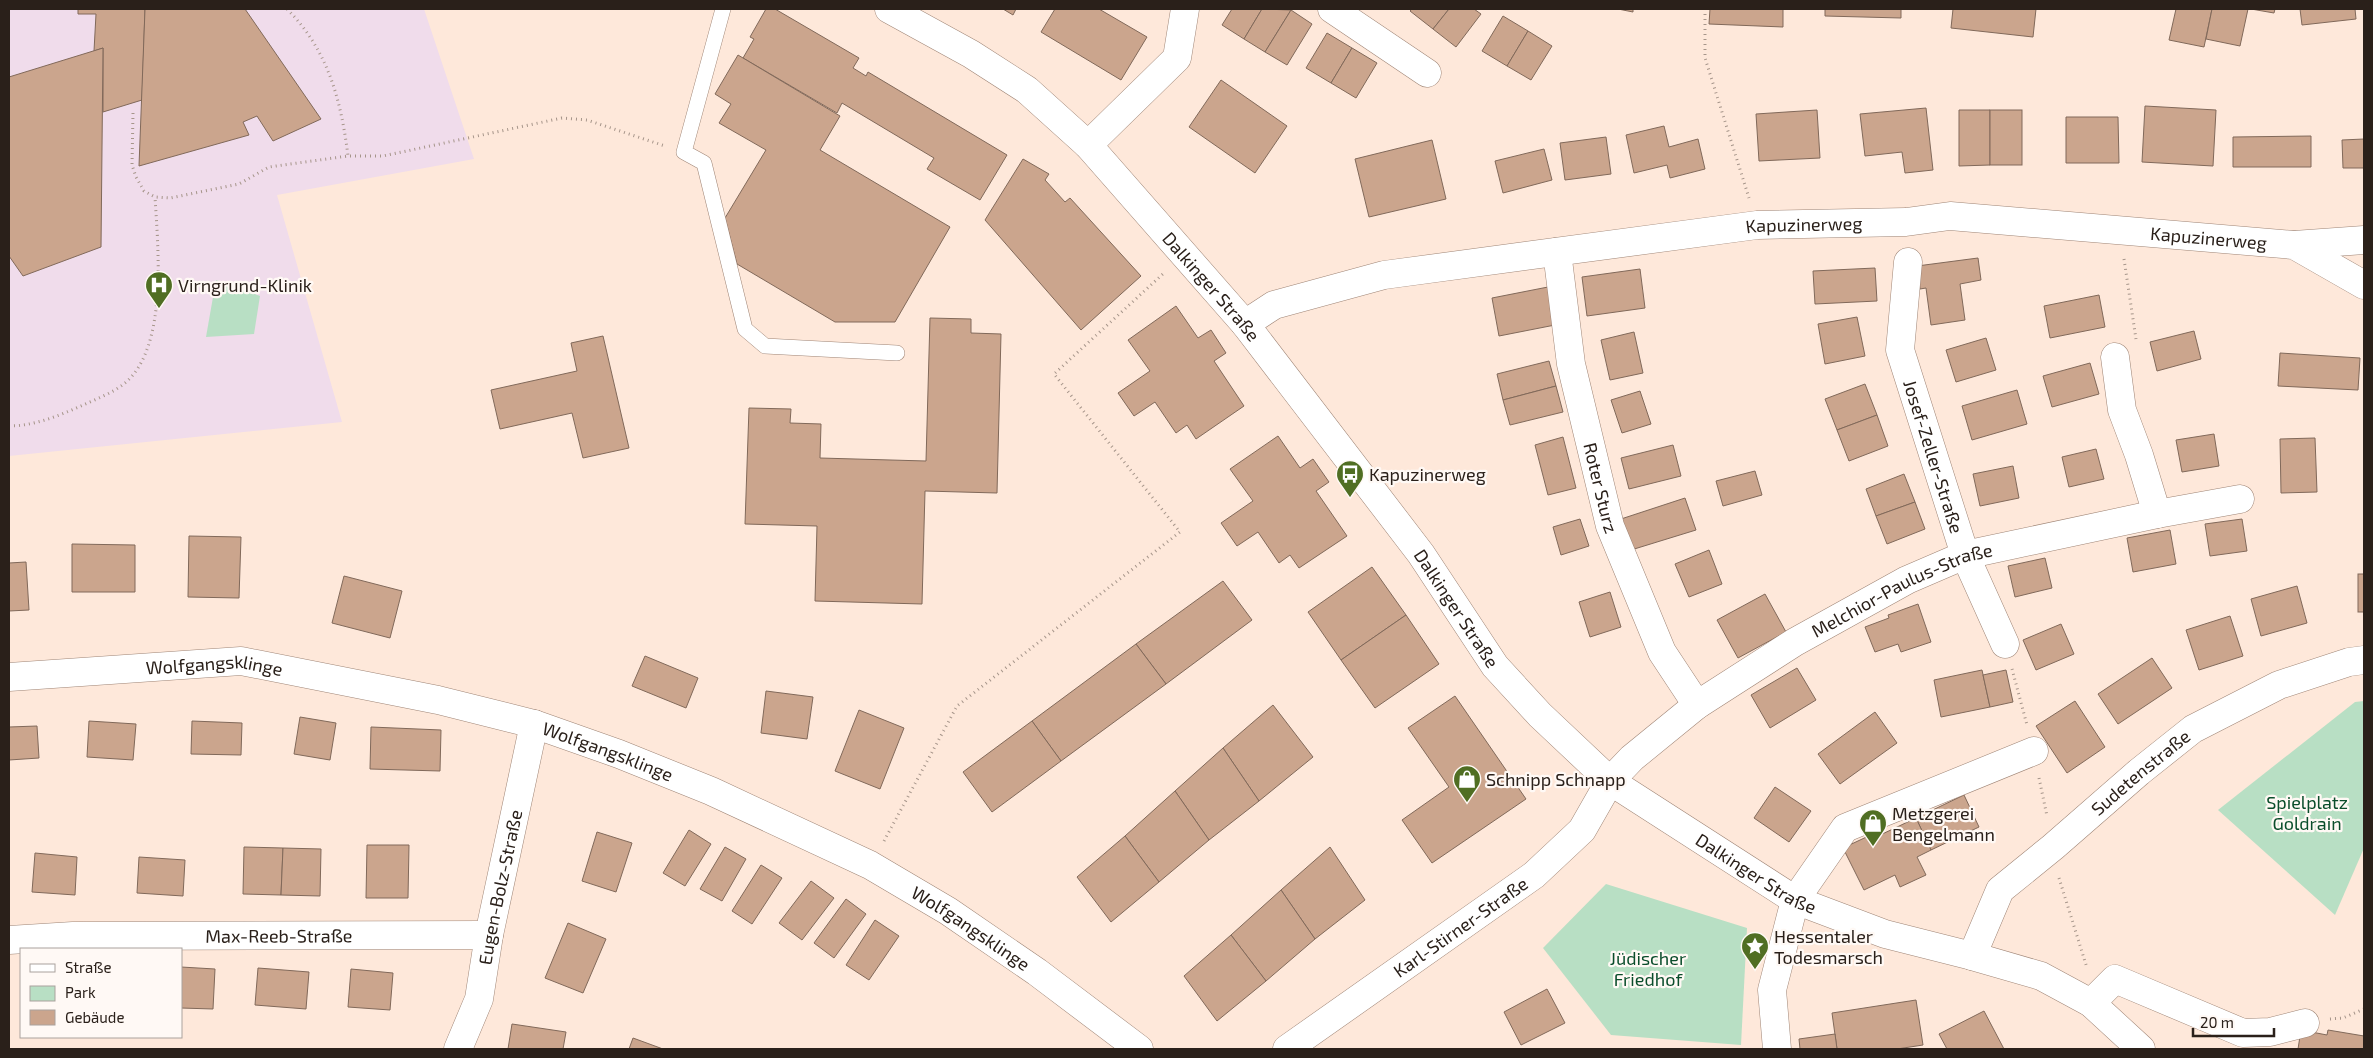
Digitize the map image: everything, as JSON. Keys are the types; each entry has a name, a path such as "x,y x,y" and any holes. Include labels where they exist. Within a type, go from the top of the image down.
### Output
{"street":[{"name":"Dalkinger Straße","path":"889,9 971,54 1027,90 1088,145 1244,324 1421,554 1496,666 1540,715 1610,781 1795,900 1885,934 2041,976 2091,1004 2141,1049"},
{"path":"1088,145 1177,58 1185,9"},
{"path":"1332,9 1427,73"},
{"name":"Kapuzinerweg","path":"1244,324 1274,305 1384,275 1757,225 1906,222 1950,216 2294,245 2364,285"},
{"path":"2294,245 2364,240"},
{"name":"Roter Sturz","path":"1557,252 1571,364 1610,526 1662,652 1697,705"},
{"name":"Josef-Zeller-Straße","path":"1908,262 1900,350 1964,555 2005,644"},
{"path":"2115,357 2122,410 2139,454 2157,514"},
{"name":"Melchior-Paulus-Straße","path":"1610,781 1632,758 1697,705 1795,642 1907,580 1964,555 2157,514 2240,499"},
{"name":"Sudetenstraße","path":"1972,956 2000,890 2053,847 2139,772 2193,729 2279,685 2350,662 2364,660"},
{"name":"Wolfgangsklinge","path":"9,677 241,661 438,700 534,724 619,754 711,791 870,866 956,917 1037,972 1139,1049"},
{"name":"Eugen-Bolz-Straße","path":"458,1049 479,999 490,935 534,724"},
{"path":"1777,1049 1772,990 1795,900 1845,828 2034,751"},
{"name":"Karl-Stirner-Straße","path":"1287,1049 1534,875 1582,830 1610,781"},
{"name":"Max-Reeb-Straße","path":"9,940 72,936 490,935"},
{"path":"2091,1004 2116,979 2243,1033 2270,1032 2305,1023"}],"lane":[{"path":"723,9 684,152 704,163 745,329 765,346 897,353"}],"path":[{"path":"287,9 313,40 326,62 336,88 343,117 348,156"},
{"path":"1705,9 1705,58 1757,225"},
{"path":"133,113 132,165 144,191 155,198 198,194 239,184 269,167 348,156 383,156 562,118 587,120 684,152"},
{"path":"9,426 37,422 100,397 125,383 140,365 150,343 159,280 155,198"},
{"path":"870,866 957,706 1180,532 1054,374 1185,255"},
{"path":"2115,357 2137,349 2124,270"},
{"path":"2053,847 2058,876 2087,967 2116,979"},
{"path":"2305,1023 2343,1018 2364,1009"}],"shaded area":[{"name":"Virngrund-Klinik","path":"9,9 424,9 474,159 277,195 342,422 9,456"}],"green space":[{"path":"216,280 260,296 254,334 206,337"},
{"name":"Spielplatz Goldrain","path":"2364,701 2364,848 2335,915 2218,810 2355,702"},
{"name":"Jüdischer Friedhof","path":"1606,884 1747,928 1741,1045 1611,1035 1543,948"}],"building":[{"path":"78,9 145,9 142,100 103,112 103,48 94,51 96,14 78,14"},
{"path":"145,9 245,9 321,119 273,141 257,116 243,122 249,135 139,166"},
{"path":"766,9 775,9 859,58 853,68 866,76 868,72 1007,155 980,200 927,169 934,158 842,103 837,113 743,58 754,39 750,37"},
{"path":"1003,9 1016,9 1013,15"},
{"path":"1055,9 1099,9 1147,37 1121,80 1041,32"},
{"path":"1232,9 1262,9 1244,39 1222,25"},
{"path":"1262,9 1291,10 1265,52 1244,39"},
{"path":"1412,9 1449,9 1433,29 1410,11"},
{"path":"1449,9 1474,9 1481,14 1456,47 1433,29"},
{"path":"1618,9 1633,9 1633,12"},
{"path":"1710,9 1783,9 1783,27 1709,24"},
{"path":"1825,9 1901,9 1901,18 1825,16"},
{"path":"1953,9 2036,9 2033,37 1951,28"},
{"path":"2176,9 2212,9 2204,47 2169,40"},
{"path":"2212,9 2248,9 2240,46 2206,39"},
{"path":"2251,9 2275,9 2274,13"},
{"path":"2300,9 2355,9 2356,19 2302,25"},
{"path":"1291,10 1312,24 1287,65 1265,52"},
{"path":"1503,16 1528,31 1507,66 1482,51"},
{"path":"1528,31 1552,46 1531,80 1507,66"},
{"path":"1327,33 1352,48 1331,83 1306,68"},
{"path":"103,48 101,247 23,276 9,256 9,77"},
{"path":"1352,48 1377,63 1356,98 1331,83"},
{"path":"738,55 840,116 820,150 950,227 895,322 835,322 737,264 725,218 766,150 719,123 731,104 715,94"},
{"path":"1221,80 1287,126 1255,173 1189,127"},
{"path":"2145,106 2216,110 2213,166 2142,162"},
{"path":"1926,108 1933,170 1905,173 1902,152 1865,156 1860,114"},
{"path":"1817,110 1820,158 1759,161 1756,114"},
{"path":"1959,110 1990,110 1990,165 1959,166"},
{"path":"1990,110 2022,110 2022,165 1990,165"},
{"path":"2066,117 2118,117 2119,163 2066,163"},
{"path":"1664,126 1669,147 1698,139 1705,169 1670,178 1667,165 1634,173 1626,135"},
{"path":"2311,136 2311,167 2233,167 2233,137"},
{"path":"1606,137 1611,174 1565,180 1560,143"},
{"path":"2364,139 2364,168 2343,168 2342,140"},
{"path":"1432,140 1446,199 1369,217 1355,159"},
{"path":"1544,149 1552,180 1503,193 1495,161"},
{"path":"1023,159 1049,174 1045,180 1065,202 1070,198 1141,276 1081,330 985,220"},
{"path":"1978,258 1981,280 1960,284 1965,320 1931,325 1926,288 1920,289 1917,266"},
{"path":"1875,268 1877,301 1815,304 1813,271"},
{"path":"1640,269 1645,308 1587,316 1582,277"},
{"path":"1548,287 1555,325 1499,336 1492,298"},
{"path":"2099,295 2105,327 2050,338 2044,306"},
{"path":"1176,306 1198,338 1211,330 1226,353 1214,361 1244,406 1196,439 1187,425 1176,433 1155,402 1134,416 1118,393 1150,371 1128,340"},
{"path":"1857,317 1865,356 1825,364 1818,324"},
{"path":"930,318 971,319 971,333 1001,334 997,493 925,491 922,604 815,601 817,526 745,524 749,408 791,409 790,423 821,424 820,458 926,461"},
{"path":"2194,331 2201,359 2157,371 2150,342"},
{"path":"1634,332 1643,373 1610,380 1601,340"},
{"path":"603,336 629,448 583,458 572,413 500,429 491,390 577,371 571,343"},
{"path":"1986,338 1996,370 1956,382 1946,350"},
{"path":"2280,353 2360,358 2358,390 2278,386"},
{"path":"1549,361 1556,386 1503,400 1497,374"},
{"path":"2090,363 2099,394 2052,407 2043,376"},
{"path":"1865,384 1877,415 1837,430 1825,399"},
{"path":"1556,386 1563,412 1510,425 1503,400"},
{"path":"2017,390 2027,424 1972,440 1962,406"},
{"path":"1640,391 1651,424 1622,433 1611,400"},
{"path":"1877,415 1888,446 1849,461 1837,430"},
{"path":"2214,434 2219,466 2182,472 2176,440"},
{"path":"1278,436 1300,468 1313,459 1329,482 1316,491 1347,536 1299,568 1290,555 1279,563 1258,532 1237,546 1221,523 1253,501 1230,469"},
{"path":"1563,437 1576,488 1548,495 1535,445"},
{"path":"2315,438 2317,492 2281,493 2280,439"},
{"path":"1673,445 1681,476 1629,489 1621,458"},
{"path":"2096,449 2104,479 2069,487 2062,457"},
{"path":"2013,466 2019,498 1980,506 1973,474"},
{"path":"1755,471 1762,495 1723,506 1716,481"},
{"path":"1904,474 1915,502 1876,516 1866,489"},
{"path":"1685,498 1696,530 1631,550 1621,519"},
{"path":"1915,502 1925,529 1887,544 1876,516"},
{"path":"1580,519 1589,546 1561,555 1553,527"},
{"path":"2242,519 2247,551 2210,556 2205,524"},
{"path":"2170,530 2176,564 2133,572 2127,538"},
{"path":"189,536 241,537 239,598 188,597"},
{"path":"72,544 135,545 135,592 72,592"},
{"path":"1709,550 1722,584 1689,597 1675,564"},
{"path":"2045,558 2052,588 2015,597 2008,566"},
{"path":"26,562 29,610 9,611 9,563"},
{"path":"1372,567 1406,615 1341,660 1308,612"},
{"path":"2358,574 2364,574 2364,612 2358,612"},
{"path":"344,576 402,591 390,638 332,623"},
{"path":"1223,581 1252,620 1166,684 1136,644"},
{"path":"2297,586 2307,623 2261,636 2251,599"},
{"path":"1610,592 1621,627 1590,637 1579,602"},
{"path":"1765,594 1786,632 1738,658 1717,620"},
{"path":"1918,604 1931,642 1901,652 1898,644 1875,652 1865,627 1889,618 1888,615"},
{"path":"1406,615 1439,664 1375,708 1341,660"},
{"path":"2230,616 2243,656 2199,670 2186,630"},
{"path":"2061,624 2074,654 2036,670 2023,640"},
{"path":"1136,644 1166,684 1061,761 1032,721"},
{"path":"645,656 698,678 686,708 632,686"},
{"path":"2152,658 2172,688 2118,724 2098,694"},
{"path":"1797,668 1816,700 1770,728 1751,695"},
{"path":"1982,670 1990,707 1941,717 1934,680"},
{"path":"2006,670 2013,702 1990,707 1983,675"},
{"path":"766,691 813,697 807,739 761,733"},
{"path":"1455,696 1526,799 1432,863 1402,820 1449,787 1408,728"},
{"path":"2075,701 2105,747 2067,773 2036,726"},
{"path":"1273,705 1313,757 1259,801 1223,748"},
{"path":"859,710 904,728 880,789 835,771"},
{"path":"1875,712 1897,743 1840,784 1818,754"},
{"path":"300,717 336,723 330,760 294,754"},
{"path":"89,721 136,724 133,760 87,757"},
{"path":"192,721 242,723 241,755 191,754"},
{"path":"1032,721 1061,761 992,812 963,772"},
{"path":"37,726 39,758 9,760 9,727"},
{"path":"371,727 441,730 440,771 370,769"},
{"path":"1223,748 1259,801 1209,840 1175,791"},
{"path":"1775,787 1811,811 1789,842 1754,818"},
{"path":"1175,791 1209,840 1159,882 1125,836"},
{"path":"1964,795 1979,827 1931,850 1916,818"},
{"path":"1916,818 1931,850 1917,857 1926,875 1900,887 1895,875 1864,890 1843,848 1875,833 1876,837"},
{"path":"689,830 711,844 685,886 663,873"},
{"path":"597,832 632,843 616,892 582,881"},
{"path":"1125,836 1159,882 1111,922 1077,877"},
{"path":"367,845 409,845 408,898 366,898"},
{"path":"244,847 283,848 281,895 243,894"},
{"path":"725,847 746,859 722,901 700,889"},
{"path":"1330,847 1365,900 1315,939 1281,890"},
{"path":"283,848 321,849 320,896 281,895"},
{"path":"35,853 77,857 75,895 32,892"},
{"path":"139,857 185,860 183,896 137,893"},
{"path":"761,865 782,878 752,924 732,911"},
{"path":"811,881 834,898 802,940 779,923"},
{"path":"1281,890 1315,939 1266,981 1231,935"},
{"path":"846,899 866,914 834,958 814,943"},
{"path":"875,920 899,936 869,980 846,965"},
{"path":"568,923 606,939 583,993 545,978"},
{"path":"1231,935 1266,981 1217,1021 1184,976"},
{"path":"182,967 215,969 213,1009 182,1008"},
{"path":"258,968 309,972 306,1009 255,1005"},
{"path":"351,969 393,973 390,1010 348,1007"},
{"path":"1547,989 1565,1023 1521,1045 1504,1012"},
{"path":"1916,1000 1923,1045 1897,1049 1837,1049 1832,1013"},
{"path":"1984,1011 2004,1049 1947,1049 1939,1034"},
{"path":"512,1024 566,1032 563,1049 508,1049"},
{"path":"2301,1030 2327,1035 2328,1030 2364,1036 2364,1049 2298,1049"},
{"path":"1835,1034 1837,1049 1800,1049 1799,1039"},
{"path":"633,1038 663,1049 629,1049"}],"place":[{"name":"Virngrund-Klinik","path":"159,309"},
{"name":"Kapuzinerweg","path":"1350,498"},
{"name":"Schnipp Schnapp","path":"1467,803"},
{"name":"Metzgerei Bengelmann","path":"1873,847"},
{"name":"Hessentaler Todesmarsch","path":"1755,970"}]}
